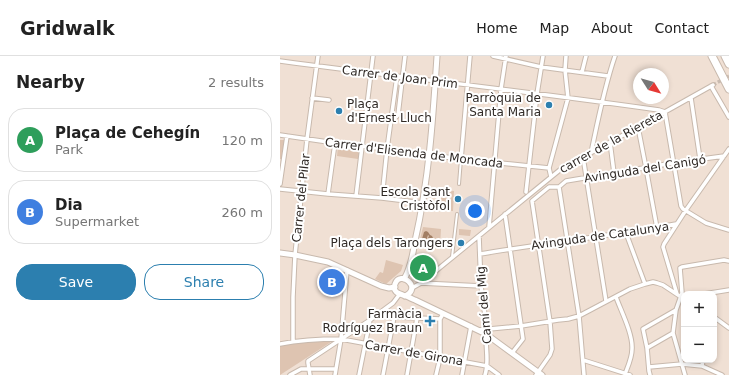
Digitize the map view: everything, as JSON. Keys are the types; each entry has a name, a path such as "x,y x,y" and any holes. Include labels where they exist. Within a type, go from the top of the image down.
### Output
{"highway":[{"path":"712,56 729,89"},
{"path":"724,56 729,64"}],"street":[{"name":"Carrer del Pilar","path":"293,341 295,255 307,139 318,56"},
{"path":"356,196 373,56"},
{"path":"391,119 398,115 405,56"},
{"path":"404,279 408,272 423,203 433,117 437,56"},
{"path":"461,159 470,56"},
{"path":"493,56 506,57 541,67 608,76"},
{"path":"526,192 536,94 543,56"},
{"path":"551,177 549,168 568,98 566,56"},
{"path":"582,72 586,56"},
{"path":"591,153 608,76 615,56"},
{"path":"489,227 501,89 506,57"},
{"name":"Carrer de Joan Prim","path":"280,61 602,102 665,112"},
{"path":"382,198 396,76"},
{"name":"carrer de la Riereta","path":"309,368 308,361 370,320 421,282 561,169 712,86 729,117"},
{"path":"312,98 329,100"},
{"path":"691,98 700,159"},
{"path":"665,112 681,206 683,209 706,223 729,230"},
{"path":"638,127 657,228"},
{"name":"Carrer d'Elisenda de Moncada","path":"280,135 461,159 549,168"},
{"path":"280,184 287,136"},
{"path":"610,142 614,173"},
{"path":"328,194 335,143"},
{"name":"Avinguda de Catalunya","path":"480,254 596,236 626,233 676,224 729,149"},
{"name":"Avinguda del Canigó","path":"559,187 566,181 724,156"},
{"path":"583,157 606,301"},
{"path":"394,287 395,290 406,293 415,300 486,332 539,374 552,349 550,322 532,201 549,188 559,187 579,316 584,375"},
{"path":"280,189 423,203"},
{"path":"505,214 523,339 512,353"},
{"path":"676,224 663,247 677,294"},
{"path":"626,233 645,284"},
{"name":"Camí del Mig","path":"479,236 481,286 488,354 485,375"},
{"path":"280,253 328,262 381,286 389,288 394,287"},
{"path":"682,291 679,271 680,268 728,261"},
{"path":"335,375 341,340 347,270"},
{"path":"394,287 396,282 401,279 408,280 410,282 406,293"},
{"path":"421,282 481,286"},
{"path":"486,332 558,320 568,320 579,316 630,289 652,282 657,283 681,297"},
{"path":"717,292 729,290"},
{"path":"583,360 628,374 632,348 628,329 616,297"},
{"path":"681,301 676,310 673,333 685,375"},
{"path":"676,310 643,329 647,348 649,372 665,365 682,364 702,366 722,375"},
{"path":"436,375 440,358 440,320 444,314"},
{"path":"374,316 440,320"},
{"path":"383,374 394,317"},
{"path":"407,375 417,318"},
{"path":"360,373 370,320"},
{"path":"717,321 729,328"},
{"path":"462,375 471,326"},
{"path":"647,348 673,333"},
{"name":"Carrer de Girona","path":"280,344 293,341 321,339 341,340 486,366"},
{"path":"486,366 499,375"},
{"path":"309,368 310,375"},
{"path":"290,375 301,369 336,369"}],"lane":[{"path":"459,184 461,159"},
{"path":"452,257 456,214"}],"shaded area":[{"path":"280,140 285,140 282,159 280,159"},
{"path":"338,146 360,149 358,159 337,156"},
{"path":"442,190 454,191 453,211 440,210"},
{"path":"423,227 441,229 440,246 419,243"},
{"path":"459,229 471,230 470,236 459,235"},
{"path":"426,231 433,238 429,240 428,235 426,241 424,242 422,239 424,232"},
{"path":"419,255 437,263 437,265 420,278 416,279 411,275 416,256"},
{"path":"386,260 403,265 401,271 386,284 375,279 380,272 383,273"},
{"path":"308,341 331,342 280,375 280,346"}],"tunnel":[{"path":"713,85 729,76"}],"place":[{"name":"Parròquia de Santa Maria","path":"549,105"},
{"name":"Plaça d'Ernest Lluch","path":"339,111"},
{"name":"Escola Sant Cristòfol","path":"458,199"},
{"name":"Plaça dels Tarongers","path":"461,243"},
{"name":"Plaça de Cehegín","path":"423,268"},
{"name":"Dia","path":"332,282"},
{"name":"Farmàcia Rodríguez Braun","path":"430,321"}]}
